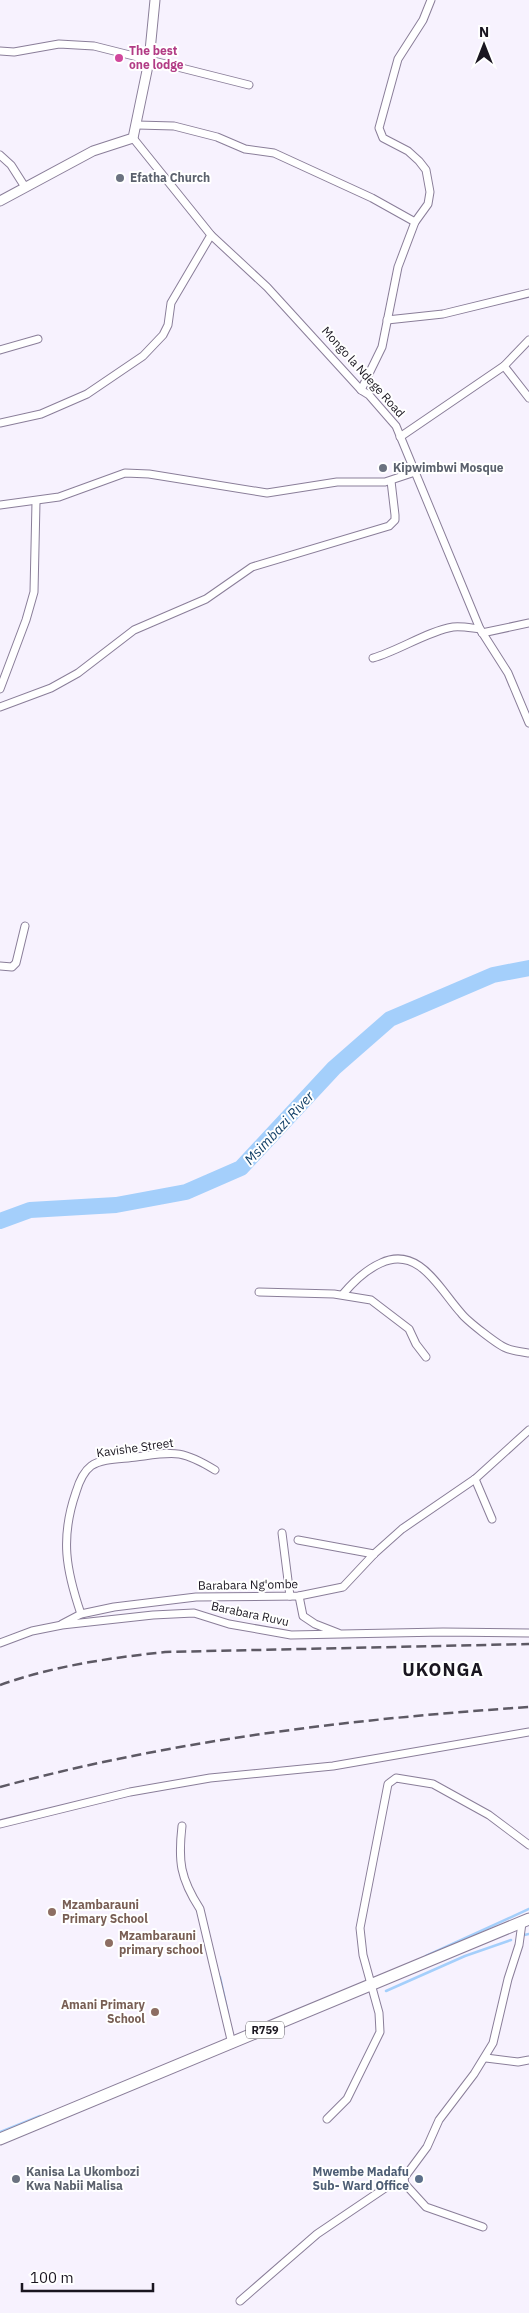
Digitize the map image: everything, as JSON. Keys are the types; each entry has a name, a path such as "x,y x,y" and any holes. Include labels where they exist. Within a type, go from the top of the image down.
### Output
{"main road":[{"name":"R759","path":"0,2139 525,1921"}],"street":[{"path":"0,201 93,151 134,138 149,61 155,0"},
{"path":"361,390 382,347 398,267 415,222 428,204 430,192 426,170 408,151 383,138 379,128 398,59 423,20 431,0"},
{"path":"0,51 14,52 74,44 94,46 249,85"},
{"path":"137,125 174,126 217,137 245,149 274,153 372,198 415,222"},
{"name":"Mongo la Ndege Road","path":"134,138 211,235 267,287 361,390 369,395 392,420 481,631 508,673 529,723"},
{"path":"0,155 11,165 25,187"},
{"path":"0,423 41,414 87,394 143,356 162,335 168,325 171,303 211,235"},
{"path":"387,320 443,314 529,293"},
{"path":"0,350 38,339"},
{"path":"400,437 504,366 529,340"},
{"path":"504,366 529,398"},
{"path":"0,505 36,502 58,497 125,473 149,474 267,493 337,482 391,481 415,472"},
{"path":"0,707 51,688 78,673 134,630 206,599 252,568 389,526 394,520 395,515 391,481"},
{"path":"0,689 26,620 34,592 36,502"},
{"path":"373,658 393,652 442,630 464,627 481,631 529,623"},
{"path":"0,966 16,964 25,926"},
{"path":"343,1294 357,1278 386,1261 397,1258 414,1262 445,1292 461,1314 503,1347 529,1353"},
{"path":"259,1292 343,1294 371,1300 393,1314 409,1329 416,1344 426,1357"},
{"name":"Barabara Ng'ombe","path":"62,1625 81,1614 99,1609 196,1597 299,1596 343,1587 374,1554 402,1529 475,1479 529,1430"},
{"name":"Kavishe Street","path":"81,1614 70,1581 65,1538 72,1502 82,1476 92,1466 105,1461 169,1452 186,1455 215,1470"},
{"path":"475,1479 492,1520"},
{"path":"282,1533 290,1596"},
{"path":"298,1540 374,1554"},
{"path":"299,1596 303,1616 315,1624 342,1635"},
{"name":"Barabara Ruvu","path":"0,1643 32,1631 62,1625 153,1615 194,1613 264,1631 291,1635 443,1632 529,1633"},
{"path":"0,1824 148,1789 210,1778 333,1766 529,1732"},
{"path":"327,2119 347,2099 380,2032 379,2013 362,1948 360,1928 388,1784 396,1778 433,1784 489,1815 529,1845"},
{"path":"182,1826 179,1856 188,1890 200,1908 232,2044"},
{"path":"240,2301 317,2234 391,2184 404,2178 427,2148 439,2120 486,2058 493,2043 508,1979 525,1921"},
{"path":"486,2058 518,2062 529,2060"},
{"path":"404,2178 405,2184 426,2207 483,2227"}],"waterway":[{"name":"Msimbazi River","path":"0,1221 30,1210 116,1205 186,1192 241,1168 334,1068 390,1019 493,975 529,968"},
{"path":"426,1956 529,1909"},
{"path":"524,1935 529,1934"},
{"path":"386,1991 465,1956 511,1940"},
{"path":"220,1977 228,2014"},
{"path":"0,2132 40,2116"}],"railway":[{"path":"0,1685 20,1678 81,1664 165,1652 529,1644"},
{"path":"0,1787 130,1756 262,1734 395,1718 529,1707"}],"place":[{"name":"The best one lodge","path":"119,58"},
{"name":"Efatha Church","path":"120,178"},
{"name":"Kipwimbwi Mosque","path":"383,468"},
{"name":"Mzambarauni Primary School","path":"52,1912"},
{"name":"Mzambarauni primary school","path":"109,1943"},
{"name":"Amani Primary School","path":"155,2012"},
{"name":"Kanisa La Ukombozi Kwa Nabii Malisa","path":"16,2179"},
{"name":"Mwembe Madafu Sub- Ward Office","path":"419,2179"}],"district":[{"name":"UKONGA","path":"443,1670"}]}
